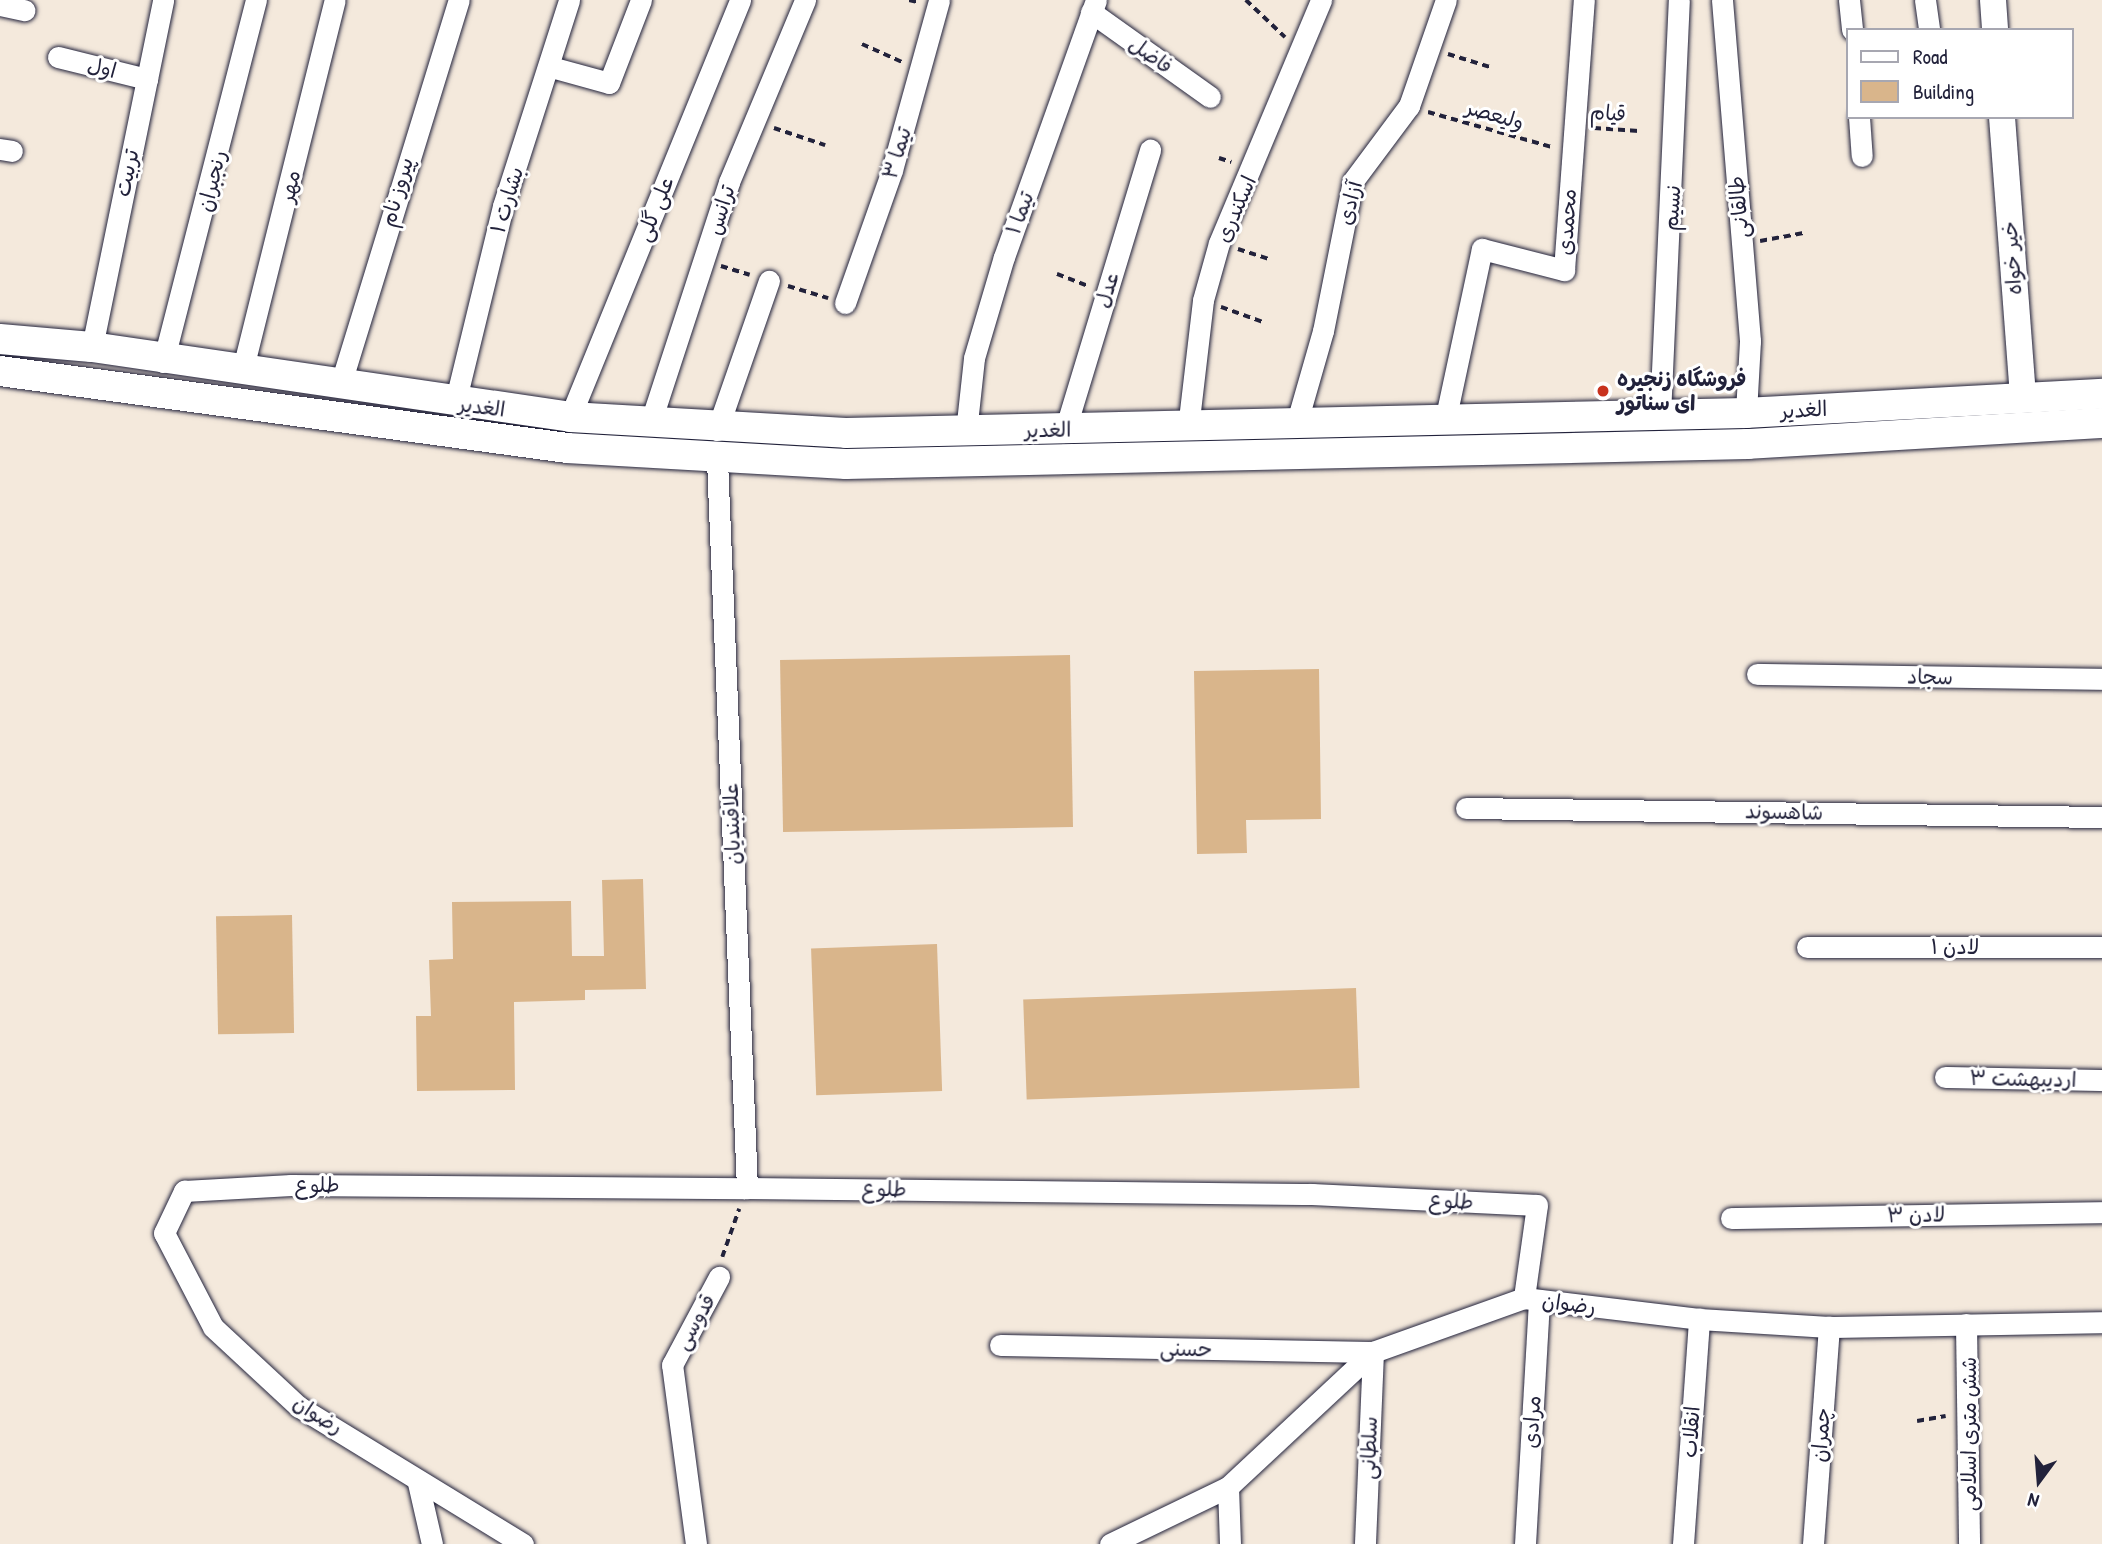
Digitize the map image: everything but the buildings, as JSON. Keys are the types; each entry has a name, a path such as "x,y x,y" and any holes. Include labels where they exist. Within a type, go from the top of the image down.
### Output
{"main road":[{"name":"الغدیر","path":"0,339 92,347 163,362 455,403 570,417 717,430 966,432 1188,428 1746,413 2102,394"},
{"name":"الغدیر","path":"0,370 567,448 718,460 860,464 1748,444 2102,423"},
{"path":"717,430 718,460"}],"street":[{"name":"تربیت","path":"92,347 163,0"},
{"name":"رنجبران","path":"163,362 257,0"},
{"name":"مهر","path":"242,372 335,0"},
{"name":"پیروز نام","path":"340,386 458,0"},
{"name":"بشارت ۱","path":"455,403 503,206 551,66 569,0"},
{"path":"551,66 609,83 642,0"},
{"name":"علی گلی","path":"570,417 740,0"},
{"name":"ترانس","path":"650,424 729,182 757,122 805,0"},
{"name":"تیما ۳","path":"845,303 922,71 939,0"},
{"name":"اسکندری","path":"1188,428 1203,300 1219,243 1301,54 1321,0"},
{"name":"آزادی","path":"1296,425 1323,331 1353,181 1409,106 1426,47 1446,0"},
{"name":"محمدی","path":"1445,421 1482,249 1564,270 1584,0"},
{"name":"نسیم","path":"1660,415 1679,0"},
{"name":"طالقانی","path":"1722,0 1750,341 1746,413"},
{"path":"1849,0 1852,28"},
{"path":"1925,0 1928,28"},
{"path":"1993,0 1995,28"},
{"path":"0,5 24,10"},
{"name":"فاضل","path":"1093,6 1210,97"},
{"name":"تیما ۱","path":"966,432 974,358 1001,270 1093,6"},
{"name":"اول","path":"58,57 146,79"},
{"path":"1859,119 1862,156"},
{"name":"خیر خواه","path":"2002,119 2023,399"},
{"name":"عدل","path":"1065,430 1150,150"},
{"path":"717,430 769,281"},
{"name":"علاقبندیان","path":"718,460 747,1188"},
{"name":"سجاد","path":"1758,674 2102,679"},
{"name":"شاهسوند","path":"1466,808 2102,817"},
{"name":"لادن ۱","path":"1807,947 2102,947"},
{"name":"اردیبهشت ۳","path":"1945,1077 2102,1080"},
{"name":"طلوع","path":"164,1233 184,1191 291,1185 1312,1194 1537,1205 1532,1299"},
{"name":"لادن ۳","path":"1731,1218 2102,1212"},
{"name":"رضوان","path":"164,1233 213,1327 299,1407 375,1449 418,1483 523,1544"},
{"name":"قدوسی","path":"695,1544 672,1366 719,1277"},
{"name":"رضوان","path":"1110,1544 1228,1487 1373,1352 1532,1299 1699,1319 1829,1327 2102,1322"},
{"name":"مرادی","path":"1525,1544 1532,1299"},
{"name":"انقلاب","path":"1683,1544 1699,1319"},
{"name":"شش متری اسلامی","path":"1966,1324 1969,1544"},
{"name":"چمران","path":"1813,1544 1829,1327"},
{"name":"حسنی","path":"1000,1345 1373,1352"},
{"name":"سلطانی","path":"1365,1544 1373,1352"},
{"path":"418,1483 432,1544"},
{"path":"1228,1487 1230,1544"}],"path":[{"path":"1246,0 1301,54"},
{"path":"862,44 922,71"},
{"path":"1426,47 1493,68"},
{"name":"ولیعصر","path":"1409,106 1573,153"},
{"path":"757,122 825,145"},
{"name":"قیام","path":"1574,127 1639,131"},
{"path":"1742,245 1803,233"},
{"path":"1219,243 1269,259"},
{"path":"1057,274 1106,293"},
{"path":"1203,300 1263,322"},
{"name":"قدوسی","path":"719,1277 724,1245 747,1188"}],"place":[{"name":"فروشگاه زنجیره ای سناتور","path":"1603,391"}]}
